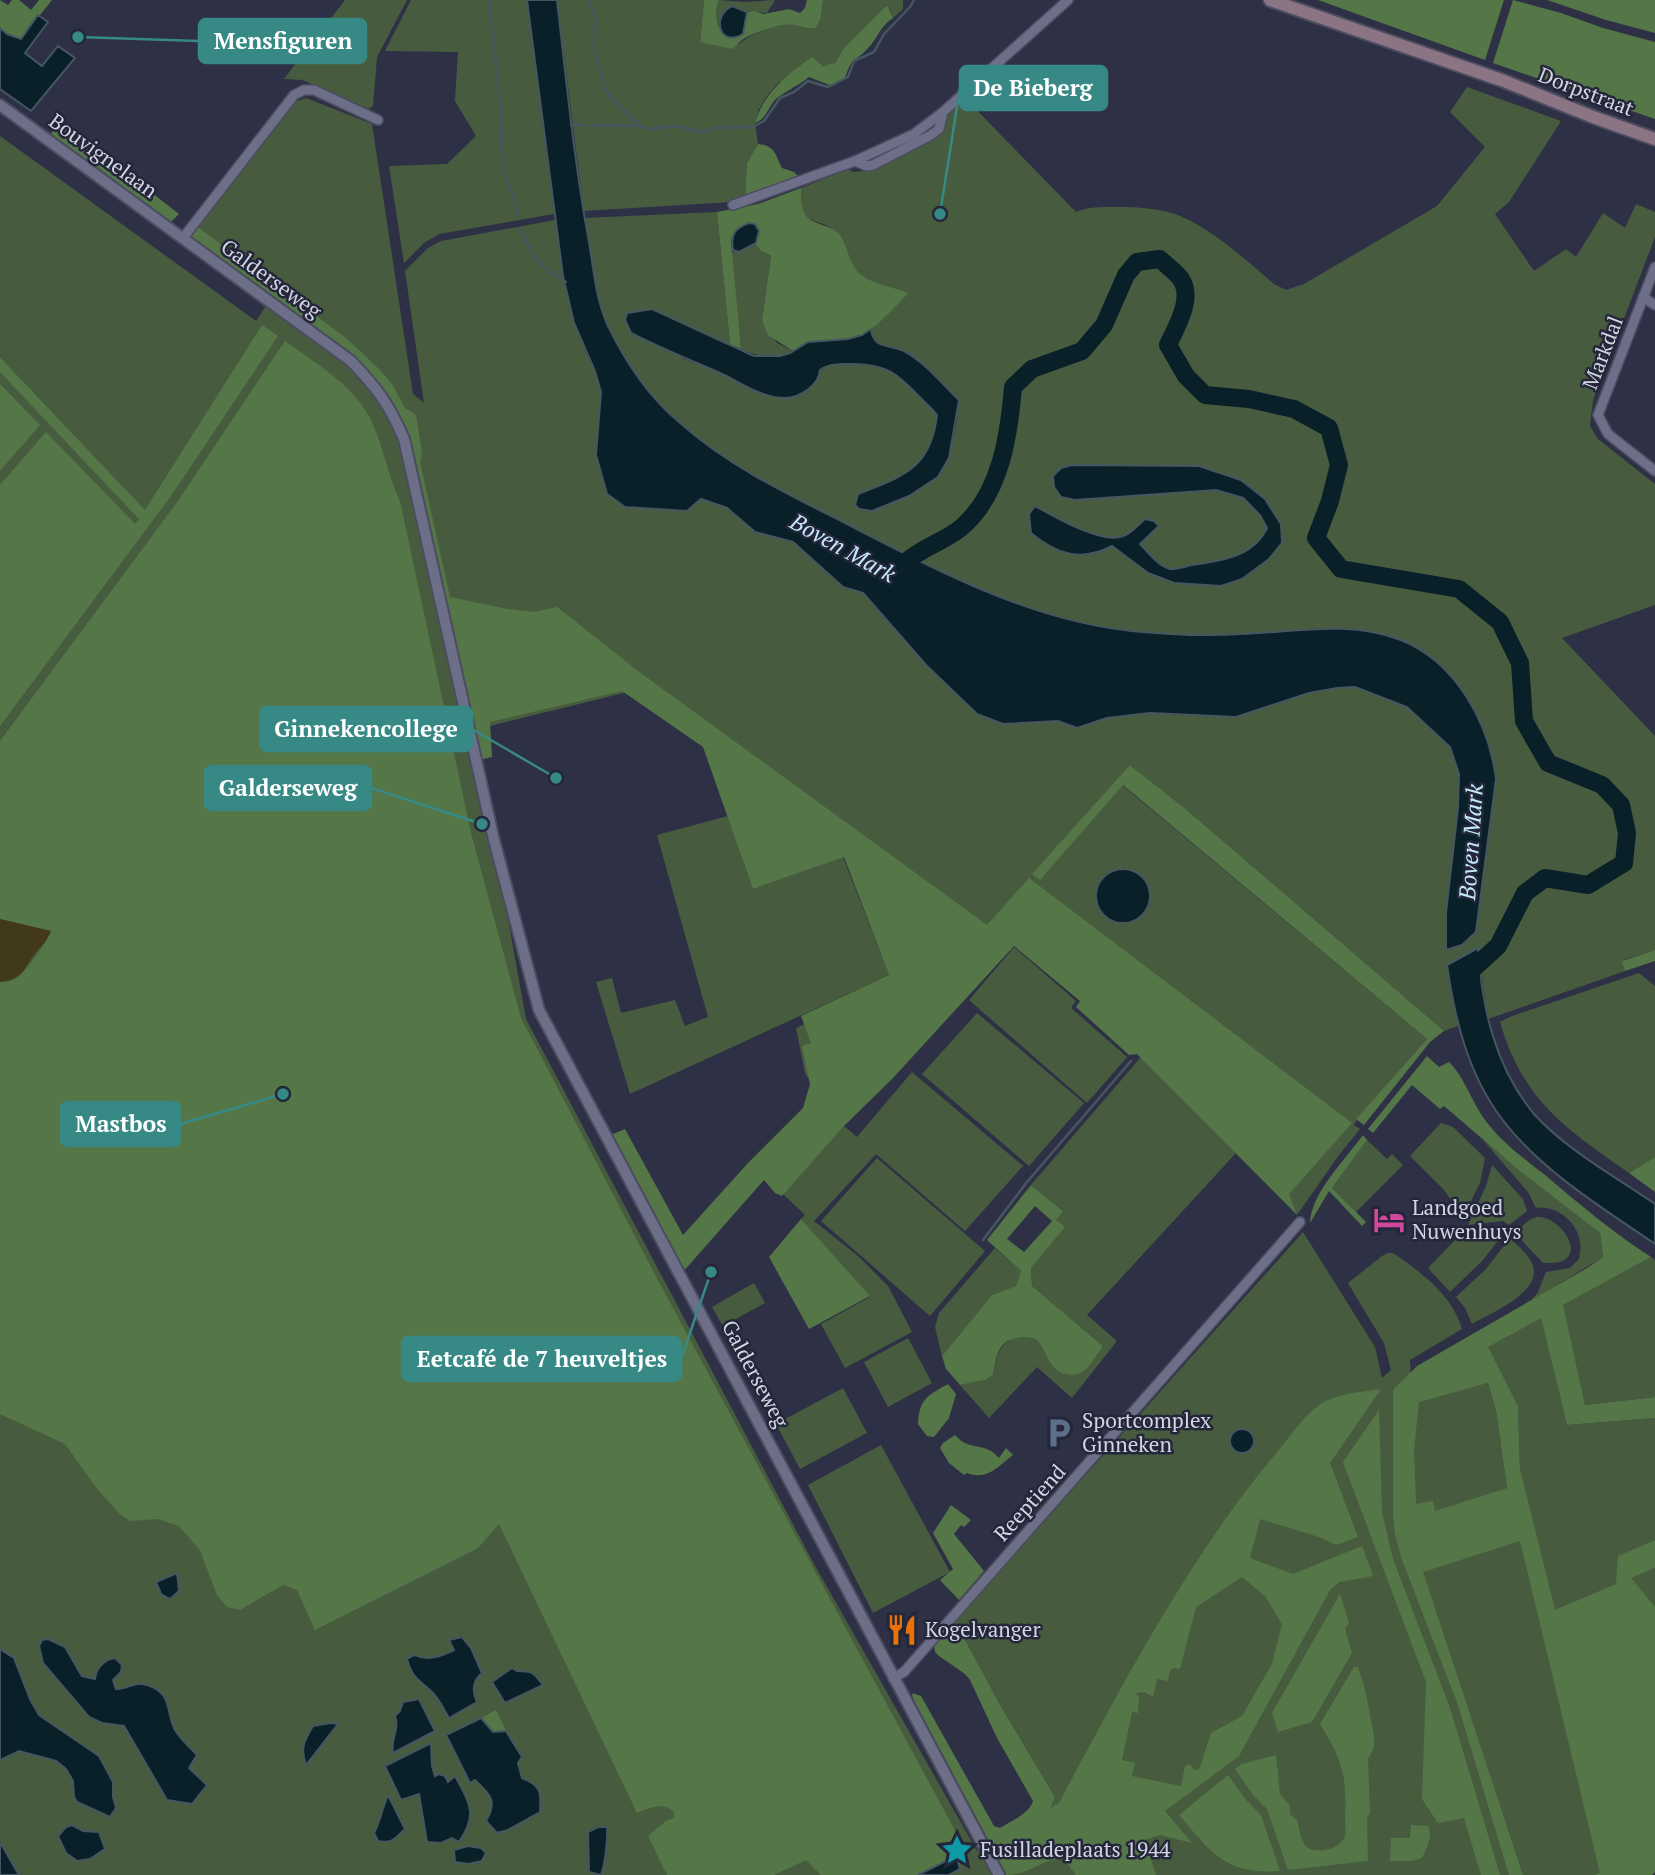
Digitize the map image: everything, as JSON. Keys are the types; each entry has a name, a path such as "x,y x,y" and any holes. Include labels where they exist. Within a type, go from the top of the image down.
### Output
{"main road":[{"name":"Dorpstraat","path":"1270,0 1504,81 1655,139"}],"street":[{"path":"733,205 855,161 914,134 943,112 1068,0"},
{"path":"183,238 294,95 304,90 314,90 377,120"},
{"name":"Bouvignelaan","path":"0,105 183,238"},
{"name":"Galderseweg","path":"183,238 351,361 390,408 404,439 494,840 539,1010 999,1875"},
{"name":"Markdal","path":"1655,267 1598,415 1608,434 1655,471"},
{"path":"1643,297 1655,305"},
{"name":"Reeptiend","path":"894,1678 904,1672 1300,1222"}],"green space":[{"path":"0,0 8,5 12,0 19,0 31,10 39,0 52,0 21,39 0,28"},
{"path":"345,0 407,0 377,57 373,106 367,110 303,80 284,79"},
{"path":"411,0 527,0 554,214 439,234 424,243 404,263 389,166 447,164 476,136 455,101 458,52 385,51"},
{"path":"557,0 704,0 700,42 739,44 772,27 793,25 816,28 821,18 823,0 903,0 903,9 893,18 890,9 885,7 843,49 835,63 829,66 818,65 778,83 767,96 755,123 758,144 747,163 745,198 730,202 584,211"},
{"path":"704,0 719,0 716,10 718,25 727,37 736,38 744,28 747,12 764,14 789,9 800,13 807,0 823,0 821,18 816,28 797,25 776,27 745,38 732,49 700,42"},
{"path":"719,0 775,0 767,13 746,11 721,17 720,25 715,21 715,8"},
{"path":"1318,0 1504,0 1485,60"},
{"path":"1513,0 1655,42 1655,119 1493,63"},
{"path":"1547,0 1655,0 1655,33 1606,20"},
{"path":"888,6 893,18 868,48 852,62 845,78 832,86 809,77 777,98 764,117 755,123 770,94 785,78 812,57 823,66 835,63 843,49"},
{"path":"1467,87 1561,121 1509,202 1495,214 1534,271 1566,249 1576,257 1603,213 1625,228 1636,204 1655,212 1655,237 1593,400 1590,426 1598,439 1655,484 1655,605 1562,638 1655,736 1655,950 1623,960 1625,971 1488,1019 1478,949 1447,965 1458,1026 1444,1031 1187,810 1130,765 1043,875 1122,785 1427,1039 1359,1116 1354,1125 1360,1129 1297,1215 1288,1194 1295,1187 1006,935 830,1115 805,1073 796,1028 908,977 851,840 719,737 648,687 474,730 526,1019 814,1564 977,1851 1048,1809 1055,1797 999,1703 955,1621 1303,1232 1375,1347 1382,1378 1391,1370 1384,1343 1348,1283 1382,1256 1393,1253 1444,1295 1462,1329 1410,1360 1414,1439 1419,1401 1488,1383 1496,1411 1507,1488 1493,1493 1530,1515 1520,1469 1518,1406 1487,1347 1541,1317 1567,1425 1655,1418 1655,1540 1619,1556 1635,1576 1655,1568 1655,1851 1606,1875 1523,1875 1424,1579 1517,1875 0,1875 0,359 145,510 0,357 0,136 256,321 276,290 346,338 197,226 291,103 306,98 372,124 413,394 424,403 405,271 428,248 441,241 555,220 563,276 584,349 595,371 601,392 597,455 625,507 687,511 700,499 727,508 755,532 793,542 843,587 863,593 926,665 976,714 1003,724 1058,721 1077,728 1107,718 1150,713 1236,717 1309,693 1355,687 1407,707 1450,747 1459,774 1445,932 1446,949 1476,932 1496,779 1492,758 1478,718 1468,698 1441,665 1405,642 1365,630 1324,628 1241,634 1165,634 1062,618 988,592 952,576 789,495 707,445 659,403 639,378 616,341 602,310 594,280 585,218 717,212 730,344 652,309 683,359 721,373 750,389 785,398 800,394 827,365 858,364 883,367 903,381 932,409 937,415 935,434 922,459 904,474 858,494 872,511 911,494 937,473 952,443 959,400 872,338 871,329 909,293 874,282 858,272 834,231 806,215 802,205 801,188 848,169 853,172 863,171 928,142 939,134 942,118 965,98 1076,212 1096,207 1125,207 1172,213 1199,225 1274,284 1286,290 1304,284 1437,206 1485,147 1450,112","holes":["1117,869 1149,900 1142,915 1099,882 1107,873"]},
{"path":"60,121 179,214 171,222 50,135"},
{"path":"758,144 772,149 782,168 794,172 800,178 745,198 747,163"},
{"path":"801,188 802,205 806,215 839,234 858,272 874,282 909,293 863,334 846,340 809,344 793,351 768,335 762,320 771,255 761,251 755,244 755,224 747,224 731,240 741,349 730,344 717,212 758,204"},
{"path":"197,226 346,338 379,369 392,384 405,408 416,415 422,453 420,462 450,597 534,612 557,607 638,671 987,925 1029,878 1352,1123 1289,1194 1297,1215 1137,1054 1129,1055 1076,1007 1080,1001 1014,946 893,1078 844,1126 782,1196 775,1193 764,1180 682,1273 608,1136 625,1129 683,1235 748,1163 803,1108 810,1084 802,1046 811,1043 801,1016 889,975 844,857 753,889 703,747 622,691 490,722 492,757 479,760 403,430 395,407 351,356 189,236"},
{"path":"755,244 761,251 771,254 762,320 777,343 793,351 780,356 760,356 741,349 731,259 733,250 739,252"},
{"path":"262,325 278,336 171,496 0,726 0,485 46,432 135,524 139,519 0,372 0,357 145,510"},
{"path":"285,341 343,384 362,406 378,438 400,501 471,833 521,1018 661,1286 959,1838 960,1869 956,1857 918,1875 821,1875 806,1860 774,1875 667,1875 648,1836 674,1818 674,1812 661,1806 637,1813 499,1524 478,1548 315,1630 297,1590 283,1585 240,1610 227,1607 217,1595 200,1550 179,1526 158,1519 130,1521 98,1490 65,1444 0,1414 0,982 13,980 21,975 51,931 0,919 0,741 178,501"},
{"path":"0,384 40,425 0,471"},
{"path":"1130,765 1187,810 1444,1031 1430,1042 1364,1125 1356,1119 1427,1039 1123,785 1040,880 1032,874"},
{"path":"728,816 753,889 843,857 889,975 630,1094 596,982 612,978 621,1013 675,1000 685,1026 708,1017 657,835"},
{"path":"1014,947 1076,1001 1071,1008 1127,1057 1087,1103 969,1000"},
{"path":"1655,950 1655,961 1625,971 1622,961"},
{"path":"1639,973 1655,986 1655,1157 1629,1173 1567,1127 1534,1093 1521,1073 1500,1022"},
{"path":"977,1013 1084,1103 1029,1166 922,1074"},
{"path":"1427,1056 1439,1067 1449,1062 1460,1076 1483,1118 1501,1139 1597,1218 1651,1257 1563,1305 1585,1405 1655,1397 1655,1418 1567,1425 1541,1318 1488,1347 1518,1406 1520,1469 1555,1610 1616,1584 1618,1556 1655,1540 1655,1568 1631,1578 1655,1607 1655,1872 1652,1875 1594,1875 1600,1873 1520,1541 1423,1572 1523,1875 1509,1875 1458,1705 1401,1557 1393,1516 1393,1390 1417,1366 1603,1257 1600,1233 1520,1171 1444,1106 1440,1109 1412,1085 1373,1133 1368,1129","holes":["1488,1383 1496,1411 1507,1488 1435,1511 1433,1501 1416,1504 1414,1450 1419,1402"]},
{"path":"1141,1057 1236,1153 1087,1315 1117,1341 1072,1398 1037,1367 989,1418 960,1385 985,1380 993,1375 998,1356 1007,1342 1021,1337 1033,1339 1044,1349 1054,1367 1103,1346 1032,1286 1031,1268 1064,1227 1055,1220 1062,1210 1031,1185"},
{"path":"912,1072 1023,1166 965,1231 876,1154 814,1221 858,1256 888,1286 912,1332 845,1368 821,1324 870,1297 801,1219 805,1215 783,1194 844,1126 857,1137"},
{"path":"1441,1123 1453,1127 1485,1158 1480,1183 1463,1217 1444,1190 1410,1156"},
{"path":"1363,1135 1367,1140 1332,1188 1366,1222 1362,1226 1329,1191 1310,1223 1322,1189"},
{"path":"1367,1140 1387,1159 1392,1154 1403,1165 1356,1212 1332,1188"},
{"path":"1483,1140 1600,1233 1603,1257 1531,1301 1546,1272 1570,1268 1579,1259 1578,1235 1570,1221 1558,1212 1543,1207 1536,1208 1528,1192"},
{"path":"1655,1157 1655,1192 1629,1173"},
{"path":"877,1158 985,1251 930,1316 821,1221"},
{"path":"1492,1165 1523,1199 1527,1211 1509,1225 1503,1221 1468,1225 1486,1186"},
{"path":"1031,1185 1063,1211 1056,1220 1065,1227 1031,1268 1032,1286 1103,1346 1082,1372 1072,1375 1062,1373 1050,1362 1039,1342 1025,1337 1008,1341 1000,1348 993,1375 985,1380 960,1385 946,1369 942,1356 992,1295 1016,1286 1021,1271 987,1240","holes":["1035,1206 1052,1221 1024,1252 1007,1239"]},
{"path":"1537,1217 1553,1222 1567,1235 1571,1251 1568,1257 1560,1262 1543,1263 1515,1233 1529,1220"},
{"path":"801,1219 870,1296 809,1329 769,1257"},
{"path":"1501,1231 1504,1233 1483,1260 1450,1292 1428,1268 1459,1236"},
{"path":"1510,1238 1532,1263 1534,1273 1531,1283 1514,1300 1472,1324 1465,1308 1456,1297 1486,1269"},
{"path":"995,1248 1021,1271 1016,1286 992,1295 942,1356 935,1327 939,1313"},
{"path":"1651,1257 1655,1260 1655,1397 1585,1405 1562,1305"},
{"path":"754,1283 765,1303 723,1326 712,1307"},
{"path":"908,1338 932,1383 888,1407 864,1362"},
{"path":"948,1384 956,1394 949,1418 934,1437 927,1436 918,1424 920,1409 930,1395"},
{"path":"843,1388 867,1433 800,1469 776,1424"},
{"path":"1381,1389 1330,1463 1358,1537 1336,1545 1260,1519 1250,1558 1293,1574 1362,1546 1373,1576 1339,1582 1330,1590 1239,1756 1165,1811 1192,1843 1160,1835 1144,1840 1156,1875 1076,1875 1063,1858 1007,1875 919,1710 913,1693 921,1696 994,1826 1000,1828 1019,1817 1028,1810 1033,1801 997,1738 970,1680 939,1656 934,1645 955,1621 999,1703 1055,1797 1050,1808 1059,1803 1159,1622 1245,1492 1299,1425 1317,1407 1337,1397","holes":["1242,1577 1265,1596 1282,1624 1272,1664 1242,1716 1211,1733 1199,1770 1194,1770 1190,1764 1185,1766 1181,1786 1132,1776 1135,1763 1122,1760 1132,1712 1138,1713 1139,1698 1136,1693 1144,1692 1153,1697 1157,1679 1168,1681 1170,1670 1180,1669 1196,1607"]},
{"path":"1379,1410 1382,1512 1393,1559 1450,1708 1500,1875 1481,1875 1464,1818 1438,1823 1422,1799 1426,1682 1343,1462"},
{"path":"955,1435 966,1443 994,1453 999,1458 1006,1448 1013,1455 987,1474 964,1475 949,1463 940,1448"},
{"path":"881,1445 950,1572 873,1613 808,1485"},
{"path":"951,1505 971,1520 964,1527 961,1525 954,1534 984,1571 959,1600 940,1580 953,1569 933,1533"},
{"path":"1340,1594 1349,1623 1345,1629 1352,1653 1312,1722 1278,1732 1272,1713"},
{"path":"1354,1667 1358,1667 1365,1689 1374,1736 1374,1747 1368,1759 1368,1861 1288,1870 1267,1809 1253,1795 1235,1769 1242,1764 1276,1755 1280,1794 1290,1806 1290,1814 1297,1820 1306,1846 1320,1851 1337,1846 1346,1832 1344,1782 1339,1760 1320,1724"},
{"path":"496,1710 506,1731 493,1732 481,1718"},
{"path":"1228,1775 1261,1815 1280,1871 1261,1871 1232,1865 1211,1850 1179,1815"},
{"path":"1411,1825 1428,1826 1430,1838 1422,1858 1390,1861 1391,1838 1410,1838"}],"sand":[{"path":"0,919 51,931 19,975 0,982"}],"water":[{"name":"Boven Mark","path":"527,0 557,0 579,178 600,305 608,326 630,365 668,412 698,438 738,466 781,491 954,577 1027,607 1104,627 1155,633 1217,635 1322,629 1362,630 1401,640 1421,650 1438,663 1466,697 1486,737 1492,758 1496,779 1476,932 1462,945 1446,950 1446,913 1458,808 1459,774 1450,747 1407,707 1355,687 1309,693 1236,717 1150,713 1107,718 1077,728 1058,721 1003,724 977,714 926,665 863,593 843,587 793,542 755,532 727,508 701,499 687,511 625,507 607,494 596,455 601,392 574,323 563,276"},
{"path":"732,6 747,12 743,34 728,37 723,34 720,23 725,11"},
{"path":"38,15 48,22 25,53 42,66 58,46 75,58 31,111 0,89 0,28 21,39"},
{"path":"749,223 755,224 759,231 756,243 739,252 733,250 732,240 735,233"},
{"path":"652,309 754,356 780,356 808,342 848,339 871,329 878,343 912,356 959,400 949,458 938,477 909,496 872,511 859,509 855,505 858,494 888,482 912,468 928,448 934,433 937,415 906,383 879,367 836,364 820,370 816,381 808,390 797,396 785,398 768,395 631,333 625,320 627,313"},
{"path":"1072,465 1199,466 1241,480 1265,499 1281,524 1282,543 1269,559 1242,579 1221,586 1174,583 1148,573 1112,546 1080,555 1060,551 1031,533 1029,514 1035,506 1078,528 1103,537 1123,536 1145,519 1154,521 1159,526 1140,544 1157,562 1170,569 1235,556 1261,538 1267,528 1260,515 1243,498 1216,490 1075,500 1061,497 1054,487 1053,476 1061,468"},
{"path":"1123,869 1142,877 1150,896 1142,915 1123,923 1104,915 1096,896 1104,877"},
{"path":"1478,948 1487,1014 1509,1077 1546,1127 1591,1162 1655,1204 1655,1244 1554,1172 1517,1138 1490,1102 1465,1046 1447,965"},
{"path":"1242,1429 1250,1433 1254,1441 1250,1449 1242,1453 1234,1449 1230,1441 1234,1433"},
{"path":"177,1573 179,1591 170,1599 161,1594 156,1582"},
{"path":"462,1637 471,1648 482,1673 474,1686 477,1702 449,1718 436,1696 413,1674 407,1659 414,1655 429,1658 444,1655 454,1650 449,1640"},
{"path":"48,1639 65,1647 82,1676 95,1679 101,1665 115,1658 122,1665 121,1672 113,1680 116,1689 143,1684 160,1691 167,1702 175,1730 197,1755 189,1768 207,1785 192,1804 167,1800 124,1726 102,1723 89,1717 43,1663 39,1646 42,1640"},
{"path":"0,1649 14,1658 39,1715 99,1756 113,1782 116,1808 110,1817 77,1802 73,1781 66,1769 56,1761 19,1751 0,1760"},
{"path":"512,1668 532,1673 543,1685 505,1703 492,1682"},
{"path":"419,1699 435,1731 393,1753 395,1716 403,1702"},
{"path":"481,1718 493,1732 506,1731 522,1757 518,1763 522,1778 537,1787 540,1795 540,1812 508,1830 497,1833 486,1821 490,1814 491,1798 475,1780 470,1783 446,1735"},
{"path":"338,1724 306,1765 303,1754 307,1736 313,1726"},
{"path":"431,1743 435,1776 445,1776 448,1782 455,1776 470,1809 468,1824 459,1842 452,1838 441,1843 427,1842 419,1794 401,1800 385,1766"},
{"path":"388,1795 405,1829 396,1838 383,1842 378,1841 374,1833"},
{"path":"72,1825 83,1831 99,1832 105,1849 90,1859 77,1861 66,1853 58,1836 66,1827"},
{"path":"598,1827 607,1827 601,1875 589,1872 588,1832"},
{"path":"0,1842 19,1875 0,1875"},
{"path":"468,1846 481,1848 486,1853 482,1861 468,1864 455,1862 454,1850"},
{"path":"956,1856 960,1869 949,1875 918,1875"}],"waterway":[{"path":"489,0 502,119 503,165 518,215"},
{"path":"588,0 596,20 594,46 604,87 612,99 641,126"},
{"path":"592,125 641,126 647,129 677,126 701,132 715,128 752,127 764,121 780,98 794,92 808,81 828,87 848,77 854,61 874,52 884,34 914,0"},
{"path":"571,125 585,125"},
{"path":"521,228 537,260 566,282"},
{"name":"Boven Mark","path":"894,571 962,527 986,498 1001,462 1013,387 1032,369 1082,351 1104,325 1126,275 1137,262 1160,259 1179,276 1185,287 1185,304 1168,345 1186,376 1205,395 1249,399 1294,409 1329,428 1339,465 1330,501 1316,538 1341,569 1459,589 1500,622 1520,663 1524,721 1548,763 1602,785 1621,805 1627,833 1624,863 1588,885 1545,878 1525,893 1498,946 1465,976"},
{"path":"983,1240 1027,1182 1131,1061"}],"place":[{"name":"Mensfiguren","path":"78,37"},
{"name":"De Bieberg","path":"940,214"},
{"name":"Ginnekencollege","path":"556,778"},
{"name":"Galderseweg","path":"482,824"},
{"name":"Mastbos","path":"283,1094"},
{"name":"Landgoed Nuwenhuys","path":"1389,1220"},
{"name":"Eetcafé de 7 heuveltjes","path":"711,1272"},
{"name":"Sportcomplex Ginneken","path":"1059,1433"},
{"name":"Kogelvanger","path":"902,1630"},
{"name":"Fusilladeplaats 1944","path":"957,1850"}]}
